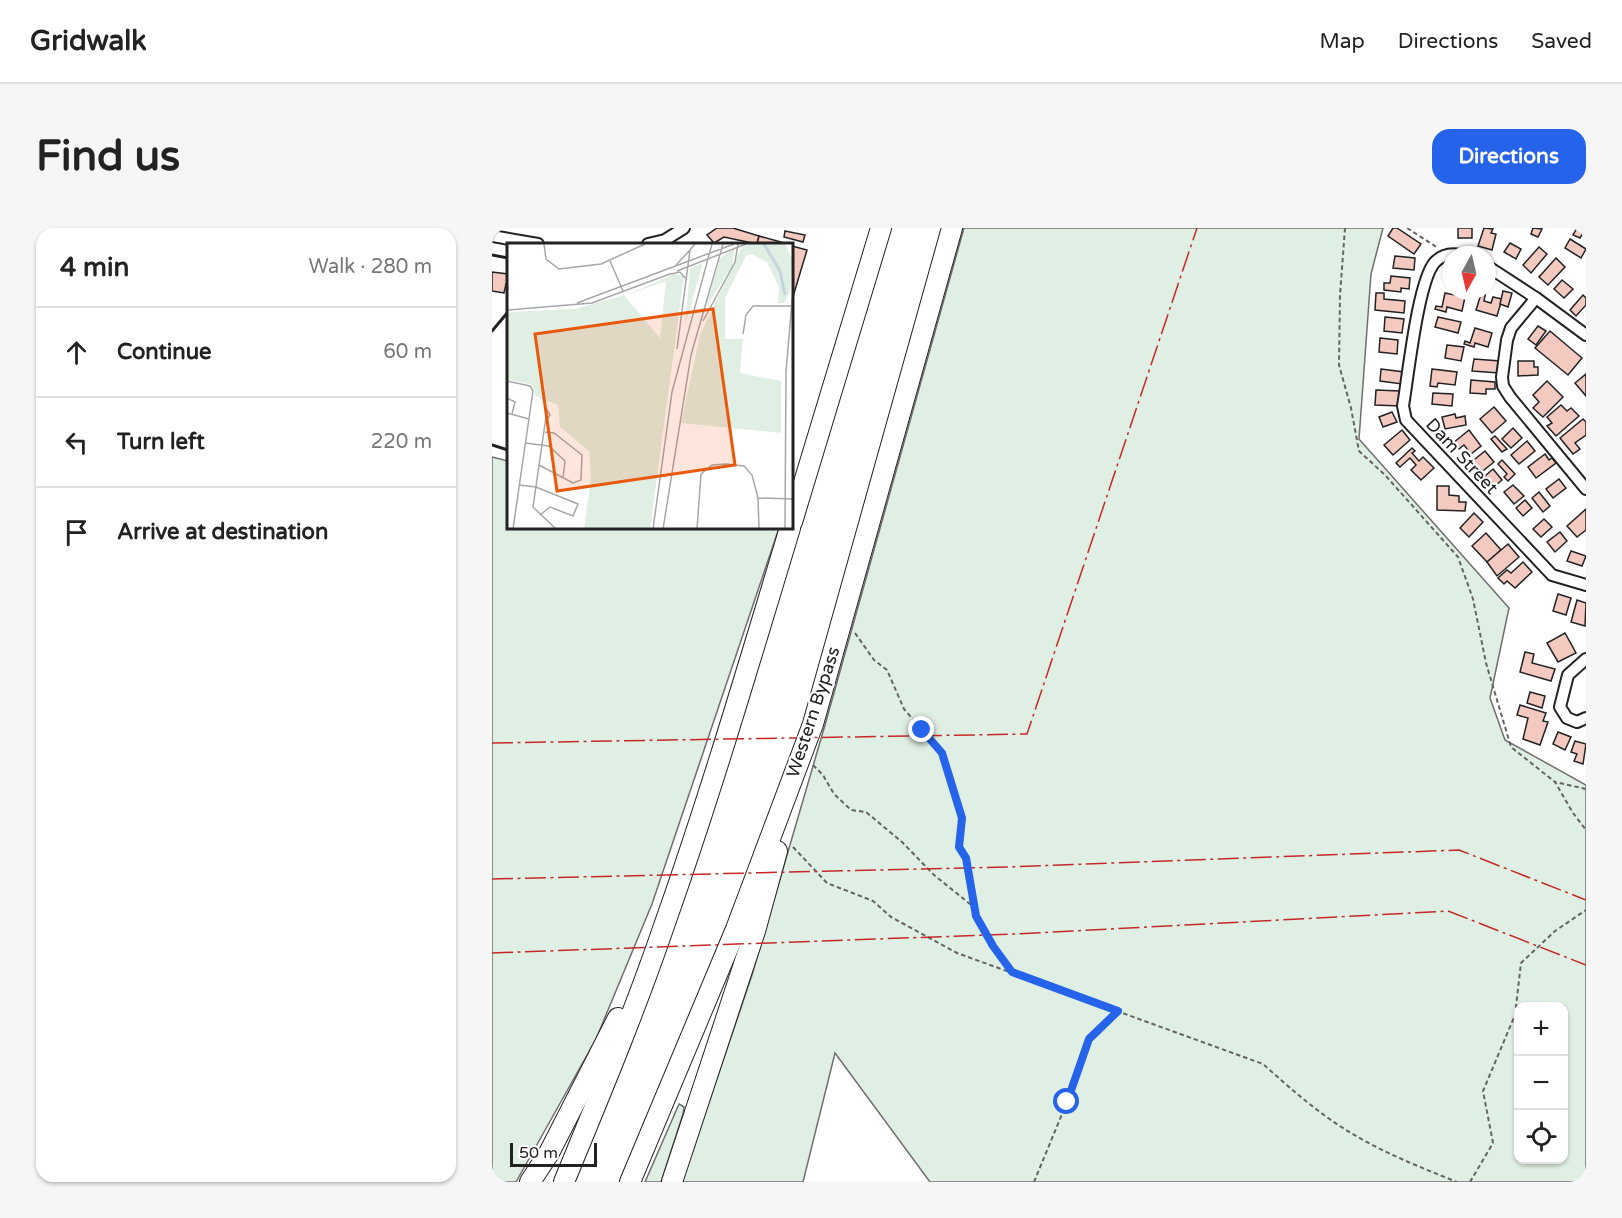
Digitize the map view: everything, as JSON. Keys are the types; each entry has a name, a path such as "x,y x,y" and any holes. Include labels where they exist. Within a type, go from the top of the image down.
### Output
{"highway":[{"path":"794,515 881,228"},
{"name":"Western Bypass","path":"630,1182 736,929 813,724 952,228"},
{"path":"564,1182 601,1093 665,925 701,819 789,530"},
{"path":"672,1182 755,931 813,724"},
{"path":"530,1182 549,1153 665,925"}],"street":[{"path":"652,243 665,240 684,228"},
{"path":"492,236 532,243"},
{"name":"Dam Street","path":"1442,256 1434,262 1424,281 1403,406 1406,420 1552,575 1586,585"},
{"path":"1496,272 1586,335"},
{"path":"1536,298 1509,333 1502,377 1503,386 1510,398 1586,489"},
{"path":"1586,659 1568,675 1560,707 1567,718 1577,722 1586,718"}],"path":[{"path":"1345,228 1340,295 1339,364 1351,408 1359,451 1385,475 1458,557 1473,599 1486,663 1511,747 1555,782 1586,830"},
{"path":"1407,228 1442,251"},
{"path":"843,617 874,660 887,670 904,709 942,753 962,818 959,847 966,858 976,916"},
{"path":"803,756 823,775 834,794 851,810 866,812 934,875 970,904 993,946 1012,972"},
{"path":"1555,782 1586,789"},
{"path":"782,836 827,883 873,901 891,917 957,952 1263,1064 1299,1096 1352,1133 1409,1162 1457,1182"},
{"path":"1470,1182 1493,1143 1483,1091 1515,1015 1521,963 1555,931 1586,910"},
{"path":"1034,1182 1067,1102 1089,1039 1118,1011"}],"green space":[{"path":"964,228 1383,228 1371,274 1359,439 1509,608 1490,698 1505,740 1586,785 1586,1182 930,1182 835,1053 803,1182 682,1182 752,975 825,725"},
{"path":"492,457 507,461 507,530 778,530 652,904 596,1039 516,1182 492,1182"},
{"path":"679,1104 684,1107 683,1114 661,1182 645,1182"}],"building":[{"path":"717,228 733,228 759,236 757,243 724,237 714,243 707,235"},
{"path":"1393,228 1397,228 1421,244 1414,254 1388,236"},
{"path":"1458,228 1472,228 1472,238 1458,238"},
{"path":"1484,228 1493,229 1491,233 1496,234 1493,246 1478,246"},
{"path":"1533,228 1542,229 1538,237 1531,234"},
{"path":"1577,228 1586,228 1580,238 1573,235"},
{"path":"785,231 805,235 803,242 784,237"},
{"path":"759,236 784,243 757,243"},
{"path":"1570,239 1586,249 1581,258 1565,248"},
{"path":"1510,243 1521,249 1516,259 1504,252"},
{"path":"794,247 807,250 794,293"},
{"path":"1539,247 1547,254 1531,273 1523,265"},
{"path":"1395,256 1415,258 1414,270 1393,268"},
{"path":"1556,258 1565,267 1548,285 1539,277"},
{"path":"492,272 507,274 504,293 492,291"},
{"path":"1391,276 1410,278 1409,289 1401,288 1401,292 1384,290 1384,283 1390,283"},
{"path":"1562,280 1573,289 1564,298 1554,289"},
{"path":"1503,291 1512,293 1508,307 1500,304"},
{"path":"1376,293 1384,293 1384,299 1405,301 1404,313 1375,310"},
{"path":"1583,295 1586,298 1586,305 1576,316 1570,310"},
{"path":"1496,298 1502,299 1497,316 1476,310 1479,300 1491,303"},
{"path":"1444,300 1464,300 1462,311 1447,307 1446,312 1435,309 1436,306 1442,307"},
{"path":"1385,317 1404,319 1402,333 1384,331"},
{"path":"1438,317 1461,322 1458,333 1435,327"},
{"path":"1538,326 1546,331 1536,345 1528,339"},
{"path":"1475,328 1492,333 1488,347 1475,343 1474,347 1464,344 1465,341 1470,343"},
{"path":"1550,331 1582,358 1568,375 1535,348"},
{"path":"1380,338 1398,340 1397,354 1379,352"},
{"path":"1447,345 1464,347 1461,361 1445,358"},
{"path":"1474,359 1500,361 1499,373 1472,371"},
{"path":"1518,361 1534,361 1534,367 1538,367 1538,375 1518,376"},
{"path":"1381,369 1404,372 1402,384 1380,381"},
{"path":"1432,369 1457,372 1455,385 1438,383 1437,387 1430,386"},
{"path":"1586,374 1586,396 1575,383"},
{"path":"1471,380 1495,382 1495,389 1486,389 1486,394 1470,393"},
{"path":"1547,381 1563,397 1543,417 1533,408 1539,402 1533,395"},
{"path":"1376,390 1400,391 1400,406 1375,405"},
{"path":"1433,393 1453,394 1452,406 1432,404"},
{"path":"1561,405 1567,411 1571,408 1579,416 1556,436 1547,426 1552,423 1547,417"},
{"path":"1494,407 1506,421 1492,433 1480,419"},
{"path":"1392,412 1397,422 1383,427 1379,417"},
{"path":"1455,414 1456,418 1465,416 1466,425 1445,429 1442,417"},
{"path":"1583,419 1586,422 1586,435 1575,443 1580,449 1573,454 1560,438"},
{"path":"1513,428 1522,438 1511,448 1502,439"},
{"path":"1402,430 1410,440 1393,455 1384,445"},
{"path":"1469,430 1481,446 1471,454 1464,445 1459,449 1453,443"},
{"path":"1495,436 1507,449 1502,452 1491,439"},
{"path":"1527,441 1535,451 1519,464 1511,455"},
{"path":"1412,448 1415,451 1412,453 1419,461 1423,457 1434,468 1421,480 1411,470 1416,465 1410,458 1400,467 1396,463"},
{"path":"1485,451 1494,462 1479,474 1470,463"},
{"path":"1545,454 1549,460 1552,458 1556,463 1536,478 1528,467"},
{"path":"1502,460 1515,474 1508,481 1504,477 1507,474 1498,464"},
{"path":"1493,469 1502,480 1494,487 1485,476"},
{"path":"1559,479 1566,488 1553,498 1546,489"},
{"path":"1513,485 1524,496 1514,504 1504,492"},
{"path":"1437,486 1449,486 1449,495 1459,496 1459,502 1466,502 1465,511 1437,510"},
{"path":"1539,492 1550,506 1543,512 1532,498"},
{"path":"1525,500 1532,508 1523,516 1516,508"},
{"path":"1586,509 1586,530 1577,537 1567,526"},
{"path":"1474,513 1483,522 1469,537 1460,528"},
{"path":"1544,519 1552,527 1541,537 1533,529"},
{"path":"1560,532 1567,541 1555,552 1547,542"},
{"path":"1486,533 1501,550 1487,562 1472,546"},
{"path":"1508,544 1519,557 1497,576 1487,562"},
{"path":"1571,551 1586,556 1582,566 1567,561"},
{"path":"1523,562 1532,572 1515,588 1507,581 1504,584 1498,578 1507,570 1511,573"},
{"path":"1558,594 1571,598 1566,615 1553,611"},
{"path":"1577,600 1586,603 1585,626 1571,622"},
{"path":"1565,633 1576,653 1558,662 1547,643"},
{"path":"1525,652 1534,654 1532,663 1555,669 1551,681 1520,672"},
{"path":"1530,692 1545,696 1542,708 1527,703"},
{"path":"1520,705 1546,713 1543,721 1548,722 1540,745 1523,739 1528,718 1517,715"},
{"path":"1558,732 1571,737 1565,750 1553,744"},
{"path":"1575,741 1586,744 1583,764 1574,761 1577,754 1571,752"}],"wall":[{"path":"492,255 507,258"},
{"path":"492,331 507,313"},
{"path":"492,445 507,450"}],"power":[{"path":"492,743 1027,734 1197,228"},
{"path":"492,879 1007,867 1459,850 1586,900"},
{"path":"492,953 1015,934 1448,911 1586,965"}],"route":[{"path":"922,730 942,753 962,818 959,847 966,858 976,916 993,946 1012,972 1118,1011 1089,1039 1067,1102"}]}
